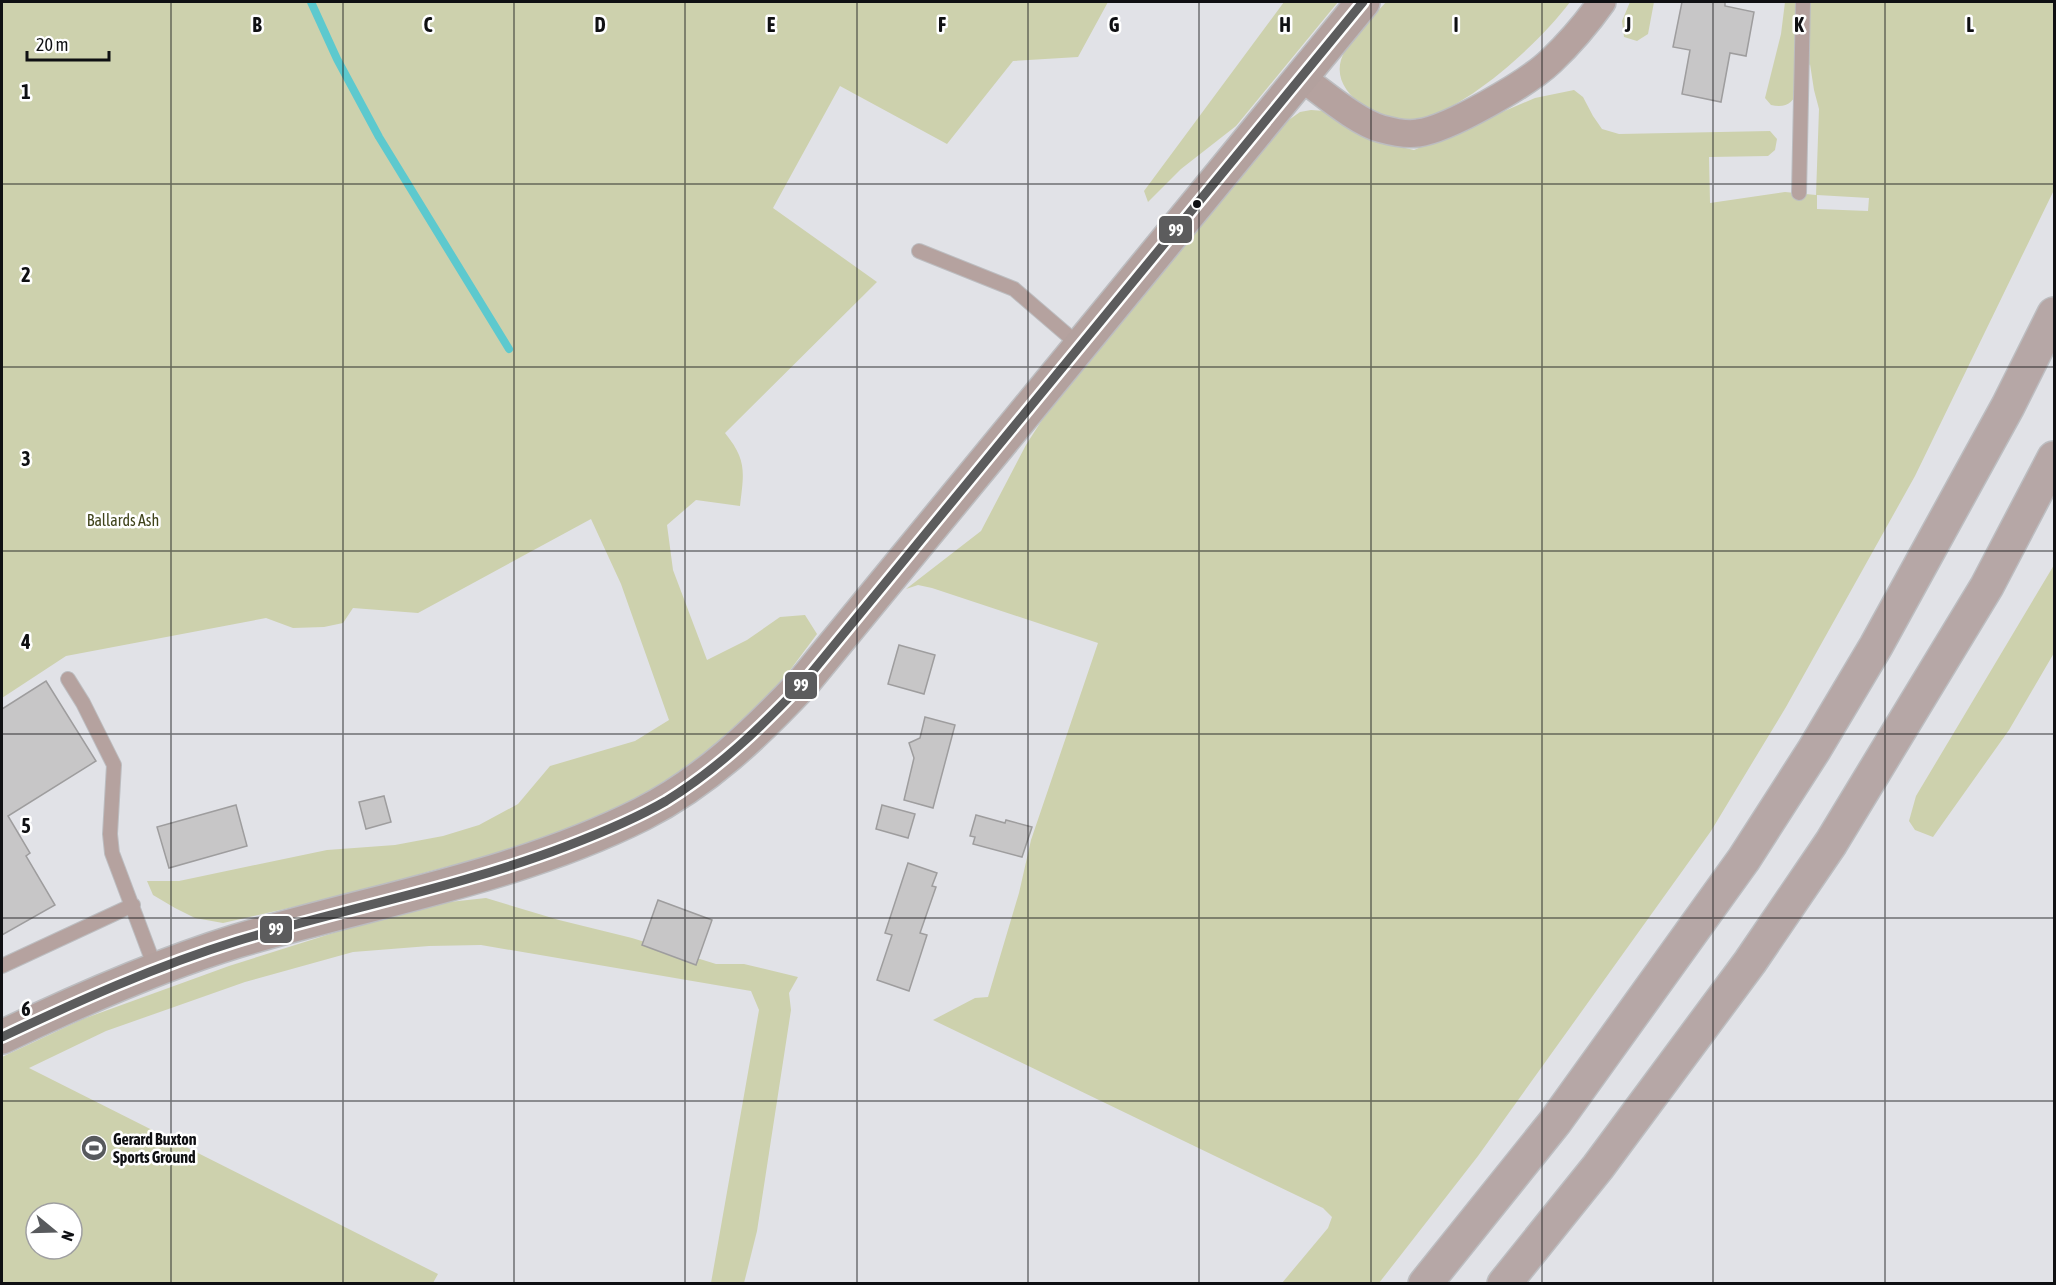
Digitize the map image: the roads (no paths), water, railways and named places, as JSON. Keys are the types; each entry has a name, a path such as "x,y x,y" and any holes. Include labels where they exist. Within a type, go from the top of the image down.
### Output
{"highway":[{"path":"1425,1284 1555,1122 1744,859 1814,750 1876,646 2008,406 2055,314"},
{"path":"1504,1284 1598,1167 1750,962 1831,843 1987,586 2055,458"}],"main road":[{"path":"2,1037 156,970 234,942 558,852 644,813 698,780 758,729 803,683 1363,2"}],"street":[{"path":"1301,77 1379,129 1399,133 1419,133 1479,109 1550,63 1602,2"}],"lane":[{"path":"1799,193 1803,2"},
{"path":"919,251 1014,289 1079,345"},
{"path":"68,679 83,703 114,765 110,834 112,853 156,970"},
{"path":"2,966 133,905"}],"waterway":[{"path":"311,2 337,59 379,137 509,349"}],"place":[{"name":"Gerard Buxton Sports Ground","path":"94,1148"}],"park label":[{"name":"Ballards Ash","path":"123,520"}]}
